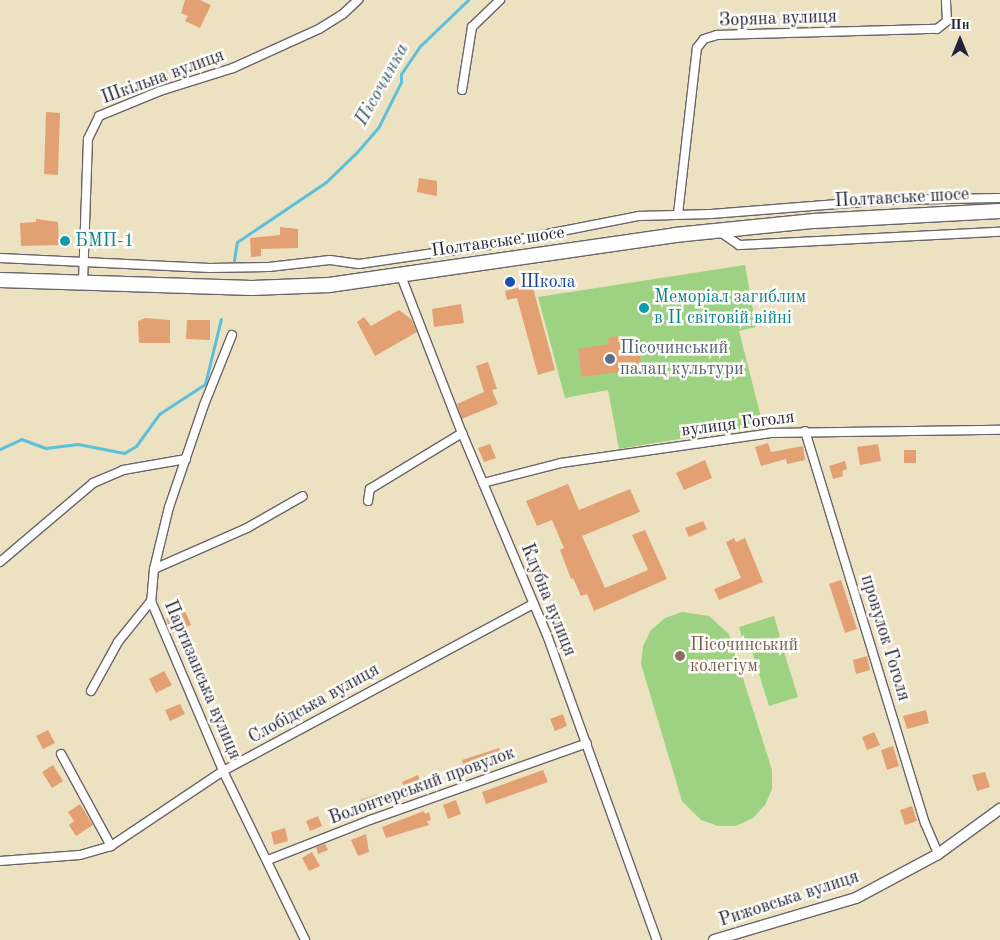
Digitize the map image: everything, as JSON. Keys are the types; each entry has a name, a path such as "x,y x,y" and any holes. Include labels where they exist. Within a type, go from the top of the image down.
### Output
{"highway":[{"name":"Полтавське шосе","path":"0,280 252,288 329,285 718,231 814,221 1000,211"}],"street":[{"name":"Шкільна вулиця","path":"83,282 88,139 99,116 160,90 232,68 319,29 343,14 358,0"},
{"path":"462,90 472,27 500,0"},
{"name":"Зоряна вулиця","path":"678,214 697,48 704,39 717,35 937,29 948,21 946,0"},
{"path":"0,258 84,264 251,268 330,260 359,264 496,244 616,219 888,200 1000,198"},
{"path":"718,231 738,245 1000,232"},
{"name":"Клубна вулиця","path":"401,276 587,743 657,940"},
{"name":"Партизанська вулиця","path":"232,335 169,506 154,569 151,601 223,771 268,860 305,940"},
{"name":"вулиця Гоголя","path":"483,483 561,463 805,431 1000,430"},
{"name":"провулок Гоголя","path":"805,431 925,823 938,854"},
{"path":"368,501 370,489 462,433"},
{"path":"0,562 93,483 123,470 186,459"},
{"path":"154,569 247,528 302,496"},
{"path":"91,691 118,642 151,601"},
{"name":"Слобідська вулиця","path":"0,861 80,855 111,846 223,771 533,604"},
{"name":"Волонтерський провулок","path":"268,860 370,820 587,743"},
{"path":"61,754 111,846"},
{"name":"Рижовська вулиця","path":"714,940 856,898 938,854 1000,809"}],"green space":[{"path":"745,265 756,327 739,331 763,425 619,449 608,390 565,398 538,297"},
{"path":"682,612 709,616 729,634 772,770 772,789 765,805 753,818 736,826 718,826 701,820 682,801 641,664 643,646 651,630 665,618"},
{"path":"774,616 780,637 745,648 739,627"},
{"path":"780,639 798,697 769,706 751,648"}],"building":[{"path":"185,0 200,0 211,5 200,28 185,21 188,16 181,13"},
{"path":"46,112 60,113 58,175 44,174"},
{"path":"419,178 437,181 437,196 417,192"},
{"path":"36,219 58,222 59,245 21,246 20,223 36,222"},
{"path":"280,227 298,229 298,248 261,249 261,256 251,257 250,238 280,235"},
{"path":"532,284 555,370 538,375 517,298 507,300 505,291"},
{"path":"461,304 464,323 434,327 432,309"},
{"path":"399,310 411,319 417,332 375,356 357,322 364,317 371,326"},
{"path":"145,318 170,320 170,343 139,343 138,321"},
{"path":"187,320 210,320 210,340 186,339"},
{"name":"Пісочинський палац культури","path":"619,336 620,343 638,340 642,369 582,377 578,349 609,344 608,338"},
{"path":"488,362 497,389 492,390 498,404 462,419 457,404 484,392 476,366"},
{"path":"768,443 771,452 803,446 805,460 787,464 786,459 761,466 755,447"},
{"path":"490,444 496,458 484,462 478,448"},
{"path":"878,444 881,461 860,465 857,447"},
{"path":"904,450 916,450 916,463 904,463"},
{"path":"705,460 712,478 684,490 676,473"},
{"path":"845,461 847,469 842,471 843,476 833,479 829,466"},
{"path":"568,484 579,510 630,489 640,512 582,536 605,588 648,570 632,535 645,530 667,579 594,611 587,594 581,596 573,578 571,579 560,550 564,548 552,520 537,526 526,501"},
{"path":"703,521 707,529 689,537 685,528"},
{"path":"734,538 736,542 745,538 763,582 719,600 714,589 741,578 726,542"},
{"path":"841,580 857,629 845,633 829,584"},
{"path":"185,611 191,625 172,633 166,619"},
{"path":"867,656 870,670 856,674 853,660"},
{"path":"164,671 172,685 156,693 149,679"},
{"path":"180,704 185,714 170,721 165,710"},
{"path":"926,710 929,723 907,729 903,716"},
{"path":"563,714 567,726 555,731 550,719"},
{"path":"48,730 55,743 43,749 36,736"},
{"path":"874,732 880,745 867,750 862,737"},
{"path":"893,746 899,766 887,770 881,750"},
{"path":"499,748 504,762 493,765 491,762 466,771 462,760"},
{"path":"53,765 63,781 52,788 42,772"},
{"path":"543,770 548,782 486,804 482,792"},
{"path":"985,772 990,787 977,791 972,775"},
{"path":"418,775 422,786 406,792 402,782"},
{"path":"377,794 381,804 364,811 360,800"},
{"path":"456,800 461,814 448,819 443,805"},
{"path":"80,804 93,825 76,836 69,825 74,821 68,812"},
{"path":"912,806 917,821 905,825 900,810"},
{"path":"424,811 425,814 429,812 431,820 427,821 429,825 386,838 382,827"},
{"path":"318,816 322,826 310,831 306,821"},
{"path":"285,828 288,841 274,845 271,832"},
{"path":"366,834 369,852 358,856 351,840"},
{"path":"325,844 328,850 318,854 316,847"},
{"path":"312,852 320,866 309,871 302,858"}],"waterway":[{"name":"Пісочинка","path":"234,260 237,242 326,182 357,152 378,128 401,82 401,74 419,47 468,0"},
{"name":"Пісочинка","path":"0,449 21,439 46,448 78,444 124,453 136,446 159,414 205,384 221,319"}],"place":[{"name":"БМП-1","path":"65,241"},
{"name":"Школа","path":"510,282"},
{"name":"Меморіал загиблим в II світовій війні","path":"644,308"},
{"name":"Пісочинський палац культури","path":"610,359"},
{"name":"Пісочинський колегіум","path":"680,656"}]}
